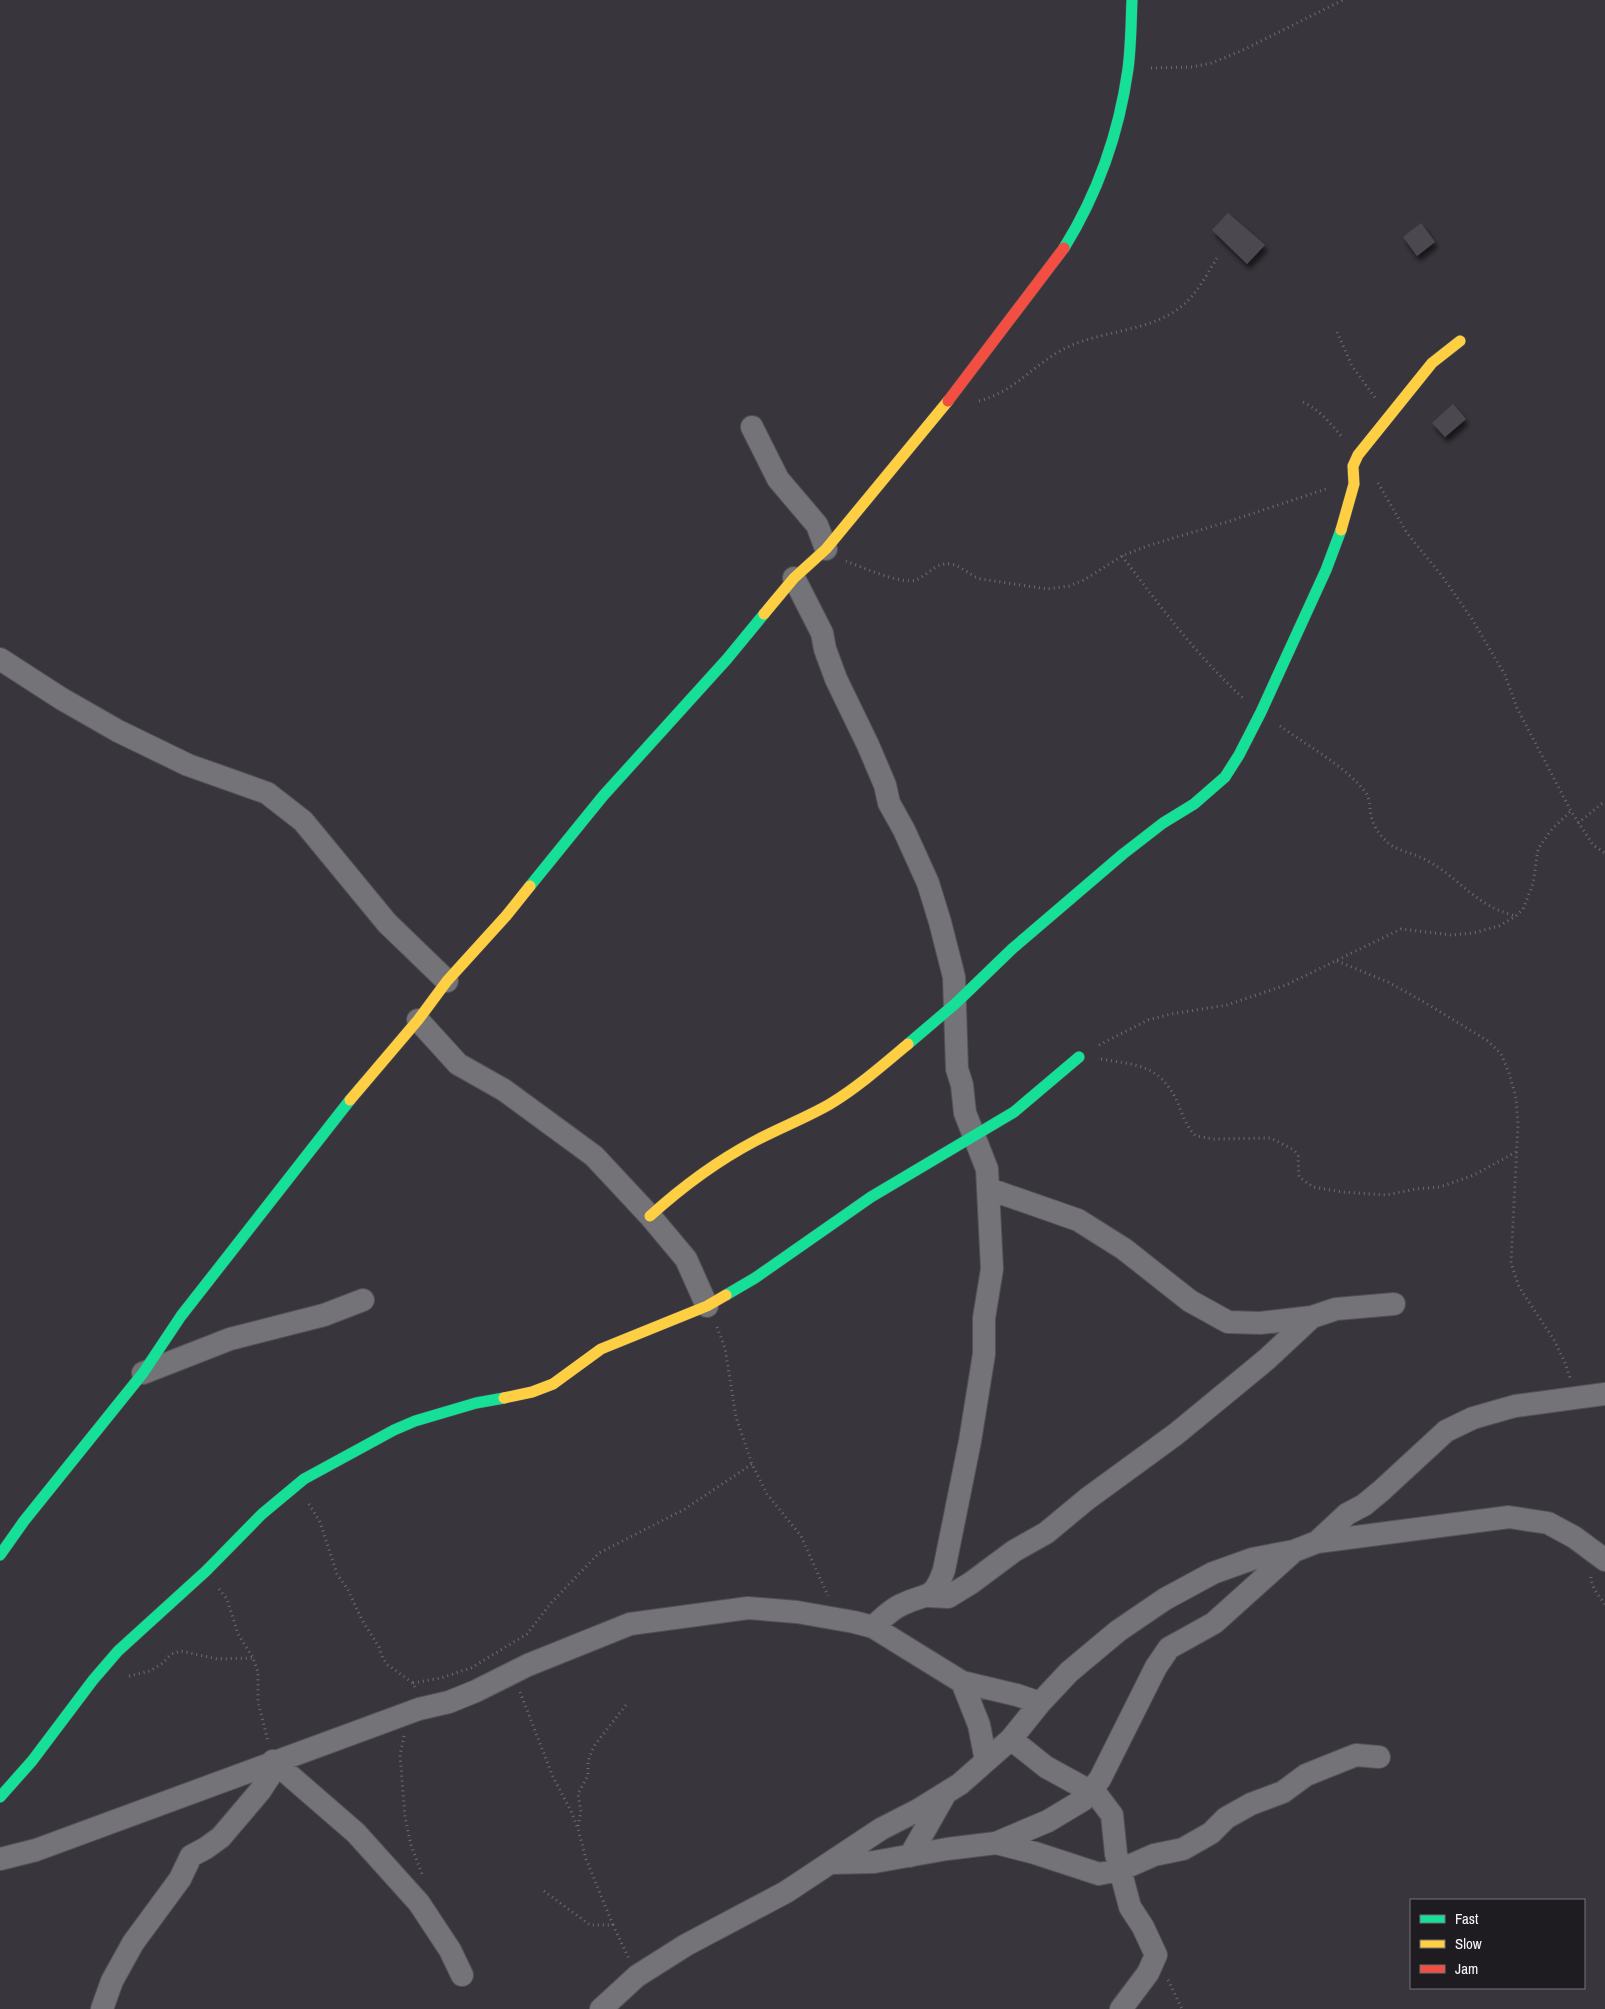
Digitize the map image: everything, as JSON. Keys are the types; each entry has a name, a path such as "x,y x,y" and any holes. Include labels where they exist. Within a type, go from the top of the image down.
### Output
{"street":[{"path":"0,1555 24,1521 143,1373 181,1316 330,1123 418,1020 447,981 506,916 603,796 727,659 794,578 826,549 944,407 1064,247 1092,198 1112,146 1128,68 1132,0"},
{"path":"650,1216 670,1198 720,1162 753,1142 829,1104 863,1082 1123,854 1163,823 1211,791 1225,777 1261,712 1326,570 1343,526 1354,484 1353,466 1358,455 1432,363 1460,341"},
{"path":"752,427 778,479 817,525 826,549"},
{"path":"794,578 822,633 831,665 885,785 889,803 922,868 952,965 957,1069 962,1085 965,1113 987,1169 992,1269 984,1318 984,1354 970,1441 944,1570 939,1585 929,1596"},
{"path":"0,659 62,699 118,731 188,765 267,793 274,798 303,821 388,922 447,981"},
{"path":"418,1020 458,1064 504,1090 594,1156 650,1216 686,1259 707,1306"},
{"path":"0,1797 32,1761 93,1680 118,1651 206,1571 262,1514 304,1479 394,1430 446,1412 532,1392 554,1384 602,1350 707,1306 755,1278 871,1197 1014,1112 1079,1056"},
{"path":"989,1189 1078,1220 1124,1249 1190,1301 1228,1322 1260,1323 1312,1317 1336,1309 1394,1304"},
{"path":"143,1373 230,1339 324,1315 363,1300"},
{"path":"863,1624 900,1605 929,1596 948,1596 971,1584 1014,1551 1046,1533 1086,1499 1176,1434 1267,1359 1312,1317"},
{"path":"1317,1542 1347,1514 1364,1505 1381,1491 1446,1431 1468,1420 1515,1406 1605,1394"},
{"path":"601,2009 637,1976 686,1945 786,1892 881,1829 918,1810 960,1784 1011,1739 1040,1703 1070,1672 1118,1631 1165,1600 1214,1573 1252,1560 1294,1551 1317,1542 1509,1517 1548,1523 1574,1537 1605,1560"},
{"path":"830,1864 874,1862 996,1843 1048,1822 1083,1800 1100,1779 1156,1667 1169,1648 1214,1623 1294,1551"},
{"path":"0,1859 36,1850 419,1708 449,1702 546,1658 630,1624 748,1608 797,1612 863,1624 962,1682 1040,1703"},
{"path":"962,1682 979,1725 986,1761"},
{"path":"1011,1739 1046,1766 1097,1795 1112,1815 1120,1870 1130,1907 1143,1927 1156,1956 1148,1973 1121,2009"},
{"path":"996,1843 1035,1853 1099,1874 1120,1870 1154,1855 1183,1849 1211,1833 1226,1818 1251,1804 1283,1792 1306,1775 1356,1755 1378,1758"},
{"path":"273,1761 356,1833 419,1903 450,1950 462,1975"},
{"path":"102,2009 112,1981 133,1943 180,1879 191,1856 221,1837 260,1791 271,1774 273,1761"},
{"path":"910,1856 946,1793"},
{"path":"1114,1834 1154,1855"}],"path":[{"path":"1128,68 1168,69 1212,63 1243,50 1343,0"},
{"path":"977,401 993,397 1014,386 1060,351 1099,335 1151,324 1170,314 1188,299 1205,278 1218,256"},
{"path":"1337,332 1352,366 1391,416"},
{"path":"1303,402 1312,406 1324,416 1358,455"},
{"path":"826,549 846,561 906,581 917,579 935,567 949,563 957,565 971,575 981,579 1047,589 1069,586 1084,580 1122,556 1327,488 1344,480 1353,466"},
{"path":"1377,480 1407,533 1442,576 1476,626 1504,675 1517,708 1571,811 1593,845 1605,853"},
{"path":"1122,556 1180,633 1205,662 1247,702 1351,778 1365,792 1369,800 1372,820 1388,843 1433,864 1457,880 1484,904 1501,912 1516,916"},
{"path":"1578,823 1605,801"},
{"path":"1079,1056 1148,1020 1171,1014 1210,1009 1286,985 1402,929 1451,935 1473,933 1499,926 1523,910 1533,884 1536,856 1543,840 1559,820 1571,811"},
{"path":"1336,961 1388,982 1424,1002 1488,1041 1501,1054 1516,1098 1518,1124 1511,1263 1519,1287 1537,1312 1566,1364 1576,1398"},
{"path":"1079,1056 1118,1062 1151,1070 1158,1074 1170,1090 1186,1124 1196,1136 1214,1139 1270,1138 1294,1150 1298,1156 1299,1177 1313,1187 1342,1192 1386,1194 1440,1187 1474,1175 1518,1151"},
{"path":"707,1306 725,1348 736,1417 752,1464 767,1494 801,1536 827,1595 863,1624"},
{"path":"413,1683 442,1678 470,1668 527,1634 551,1603 599,1553 685,1509 752,1464"},
{"path":"291,1490 311,1506 317,1515 337,1574 348,1590 362,1620 379,1647 383,1659 388,1665 413,1683 419,1708 405,1733 400,1755 405,1817 410,1845 422,1870 424,1893 419,1903"},
{"path":"206,1571 227,1599 238,1634 253,1658 258,1672 258,1702 273,1761"},
{"path":"126,1676 150,1671 163,1663 170,1654 181,1651 216,1659 253,1658"},
{"path":"512,1674 544,1750 553,1778 571,1811 586,1859 613,1925 637,1976"},
{"path":"578,1829 581,1812 578,1794 588,1775 588,1761 594,1746 626,1704"},
{"path":"544,1891 590,1925 613,1925"}],"building":[{"path":"1228,213 1265,245 1247,264 1212,230"},
{"path":"1421,223 1435,242 1417,256 1403,237"},
{"path":"1453,404 1466,419 1445,437 1432,423"}],"traffic: fast":[{"path":"1064,248 1097,184 1113,139 1128,69 1132,0"},
{"path":"908,1044 955,1004 1012,949 1123,854 1163,823 1194,804 1225,777 1239,755 1261,712 1326,570 1341,530"},
{"path":"530,886 603,796 727,659 764,614"},
{"path":"726,1295 755,1278 871,1197 1014,1112 1079,1057"},
{"path":"0,1555 24,1521 143,1373 181,1316 350,1100"},
{"path":"0,1797 32,1761 93,1680 118,1651 206,1571 262,1514 304,1479 394,1430 415,1421 476,1403 504,1398"}],"traffic: slow":[{"path":"1341,530 1354,484 1353,466 1358,455 1432,363 1460,341"},
{"path":"764,614 794,578 826,549 948,401"},
{"path":"350,1100 418,1020 447,981 506,916 530,886"},
{"path":"650,1216 687,1185 727,1157 764,1136 821,1109 870,1076 908,1044"},
{"path":"504,1398 532,1392 553,1384 601,1349 707,1306 726,1295"}],"traffic: jam":[{"path":"948,401 1064,248"}]}
